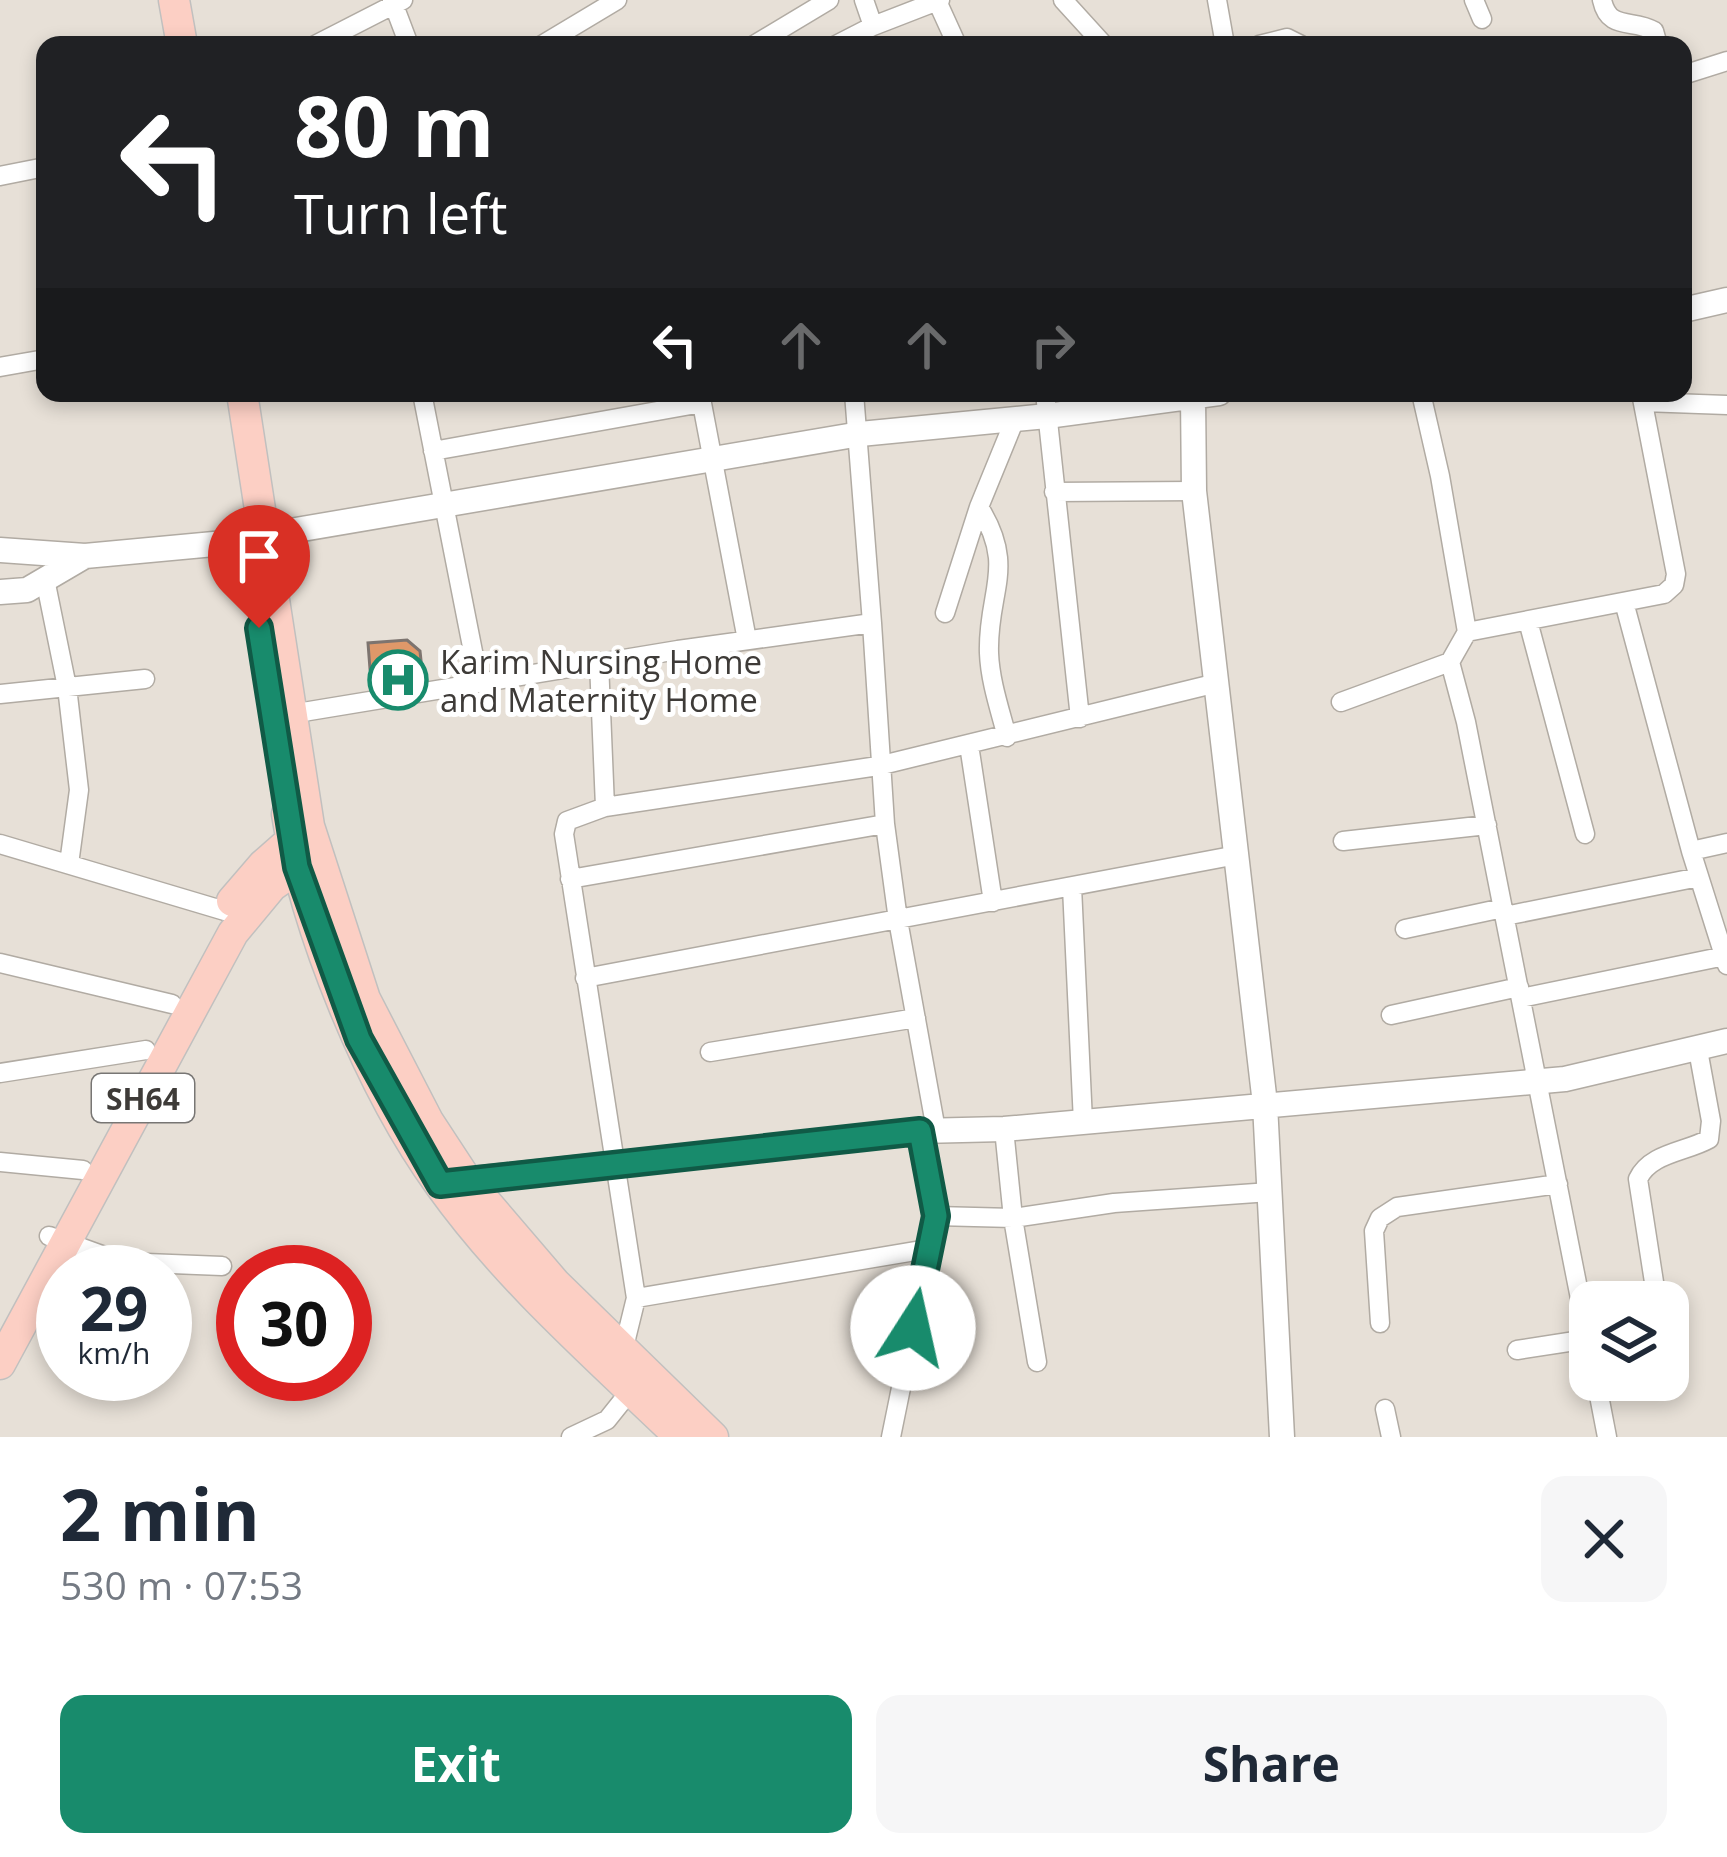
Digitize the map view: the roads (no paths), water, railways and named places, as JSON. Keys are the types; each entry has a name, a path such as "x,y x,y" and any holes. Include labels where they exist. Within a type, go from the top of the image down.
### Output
{"main road":[{"path":"155,0 161,36"},
{"path":"174,0 180,36"},
{"path":"222,402 291,714 303,847"},
{"path":"243,402 255,537 303,847 359,1039 526,1286 680,1437"},
{"name":"SH64","path":"0,1364 83,1170 225,911 263,865 303,847"},
{"name":"SH64","path":"0,1328 57,1239 233,933 303,847"},
{"path":"453,1182 712,1437"}],"street":[{"path":"557,36 617,0"},
{"path":"769,36 829,0"},
{"path":"864,0 873,26"},
{"path":"1063,0 1096,36"},
{"path":"1217,0 1224,36"},
{"path":"1474,0 1482,20"},
{"path":"1602,0 1610,19 1621,26 1644,26 1655,36"},
{"path":"854,36 939,1 953,36"},
{"path":"332,36 397,2 406,36"},
{"path":"1692,72 1727,61"},
{"path":"0,176 36,168"},
{"path":"1692,308 1727,300"},
{"path":"0,367 36,361"},
{"path":"424,402 479,682"},
{"path":"433,451 681,402"},
{"path":"702,402 747,640"},
{"path":"855,402 878,766 916,1018 936,1216 891,1437"},
{"path":"0,550 85,556 255,537 860,434 1015,419 1046,405 1090,402"},
{"path":"1193,402 1194,491 1265,1104 1282,1437"},
{"path":"1341,702 1450,662 1468,632 1422,402"},
{"path":"1468,632 1664,594 1674,585 1676,574 1643,402"},
{"path":"1691,402 1727,405"},
{"path":"1046,405 1080,718"},
{"path":"945,614 979,507 1015,419"},
{"path":"1054,492 1194,491"},
{"path":"979,507 999,550 989,652 1006,737"},
{"path":"0,592 27,590 85,556"},
{"path":"45,579 67,687 79,790 69,864"},
{"path":"1391,1016 1726,960 1624,602"},
{"path":"1528,621 1586,834"},
{"path":"291,714 599,662 872,623"},
{"path":"599,662 605,807"},
{"path":"1450,662 1577,1281"},
{"path":"0,694 145,679"},
{"path":"623,1351 636,1298 570,880 564,834 567,821 605,807 878,766 1217,683"},
{"path":"969,746 993,902"},
{"path":"570,880 885,824"},
{"path":"1343,841 1486,825"},
{"path":"1691,850 1727,843"},
{"path":"0,844 225,911"},
{"path":"585,978 1237,855"},
{"path":"1405,929 1699,877"},
{"path":"1072,887 1083,1122"},
{"path":"0,963 172,1004"},
{"path":"710,1052 916,1018"},
{"path":"453,1182 928,1131 1004,1129 1538,1082 1727,1041"},
{"path":"0,1073 146,1050"},
{"path":"1654,1281 1638,1178 1657,1159 1708,1139 1711,1121 1698,1050"},
{"path":"1004,1129 1037,1362"},
{"path":"0,1162 83,1170"},
{"path":"1380,1323 1375,1231 1380,1218 1397,1207 1558,1184"},
{"path":"936,1216 1013,1217 1114,1203 1270,1192"},
{"path":"57,1239 121,1262 216,1266"},
{"path":"636,1298 927,1250"},
{"path":"1517,1350 1569,1346"},
{"path":"571,1437 607,1420 631,1390"},
{"path":"1600,1401 1607,1437"},
{"path":"1385,1409 1391,1437"}],"place":[{"name":"Karim Nursing Home and Maternity Home","path":"398,680"}]}
